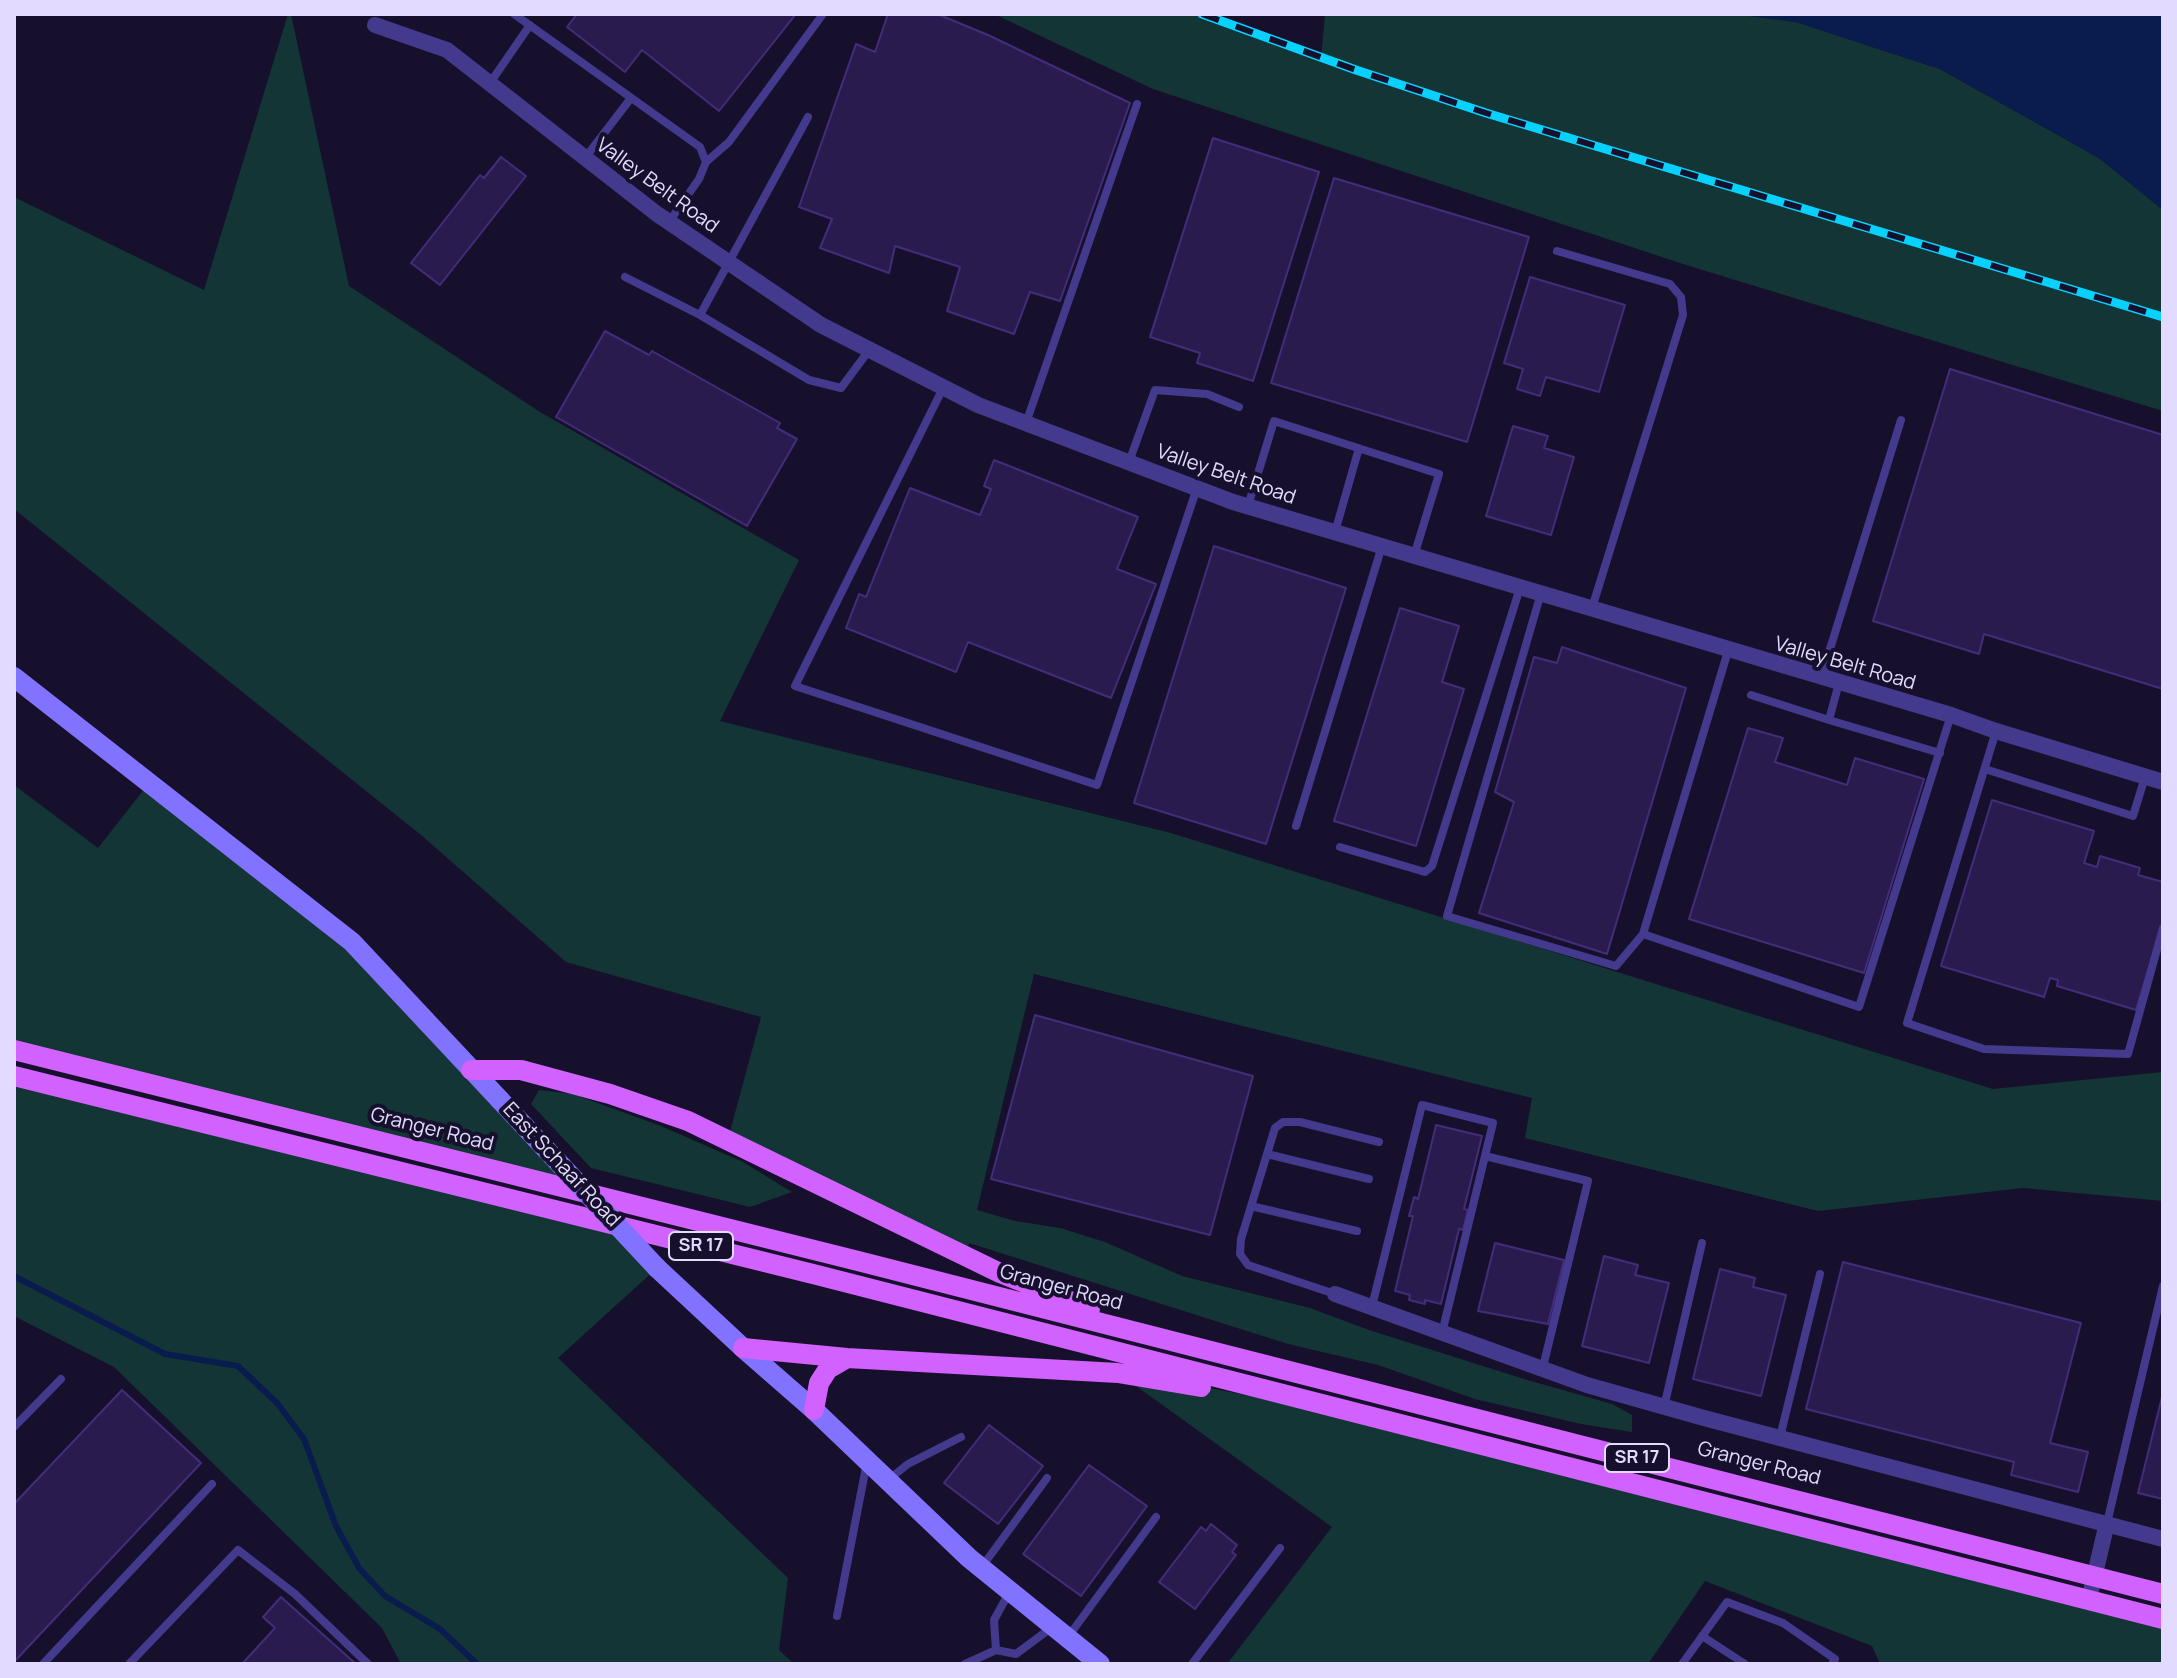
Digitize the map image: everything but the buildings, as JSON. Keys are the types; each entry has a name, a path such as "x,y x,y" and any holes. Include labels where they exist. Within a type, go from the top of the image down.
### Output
{"main road":[{"name":"Granger Road","path":"14,1050 873,1264 2163,1594"},
{"path":"471,1070 521,1070 610,1094 688,1121 1000,1273 1179,1344"},
{"name":"SR 17","path":"14,1076 817,1275 2163,1619"},
{"path":"743,1348 847,1358 1152,1377 1386,1422"},
{"path":"814,1410 819,1383 828,1369 847,1358"}],"street":[{"name":"Valley Belt Road","path":"376,18 447,50 669,222 821,325 978,405 1248,507 1951,715 2163,782"},
{"name":"East Schaaf Road","path":"14,677 352,942 657,1268 814,1410 981,1568 1100,1664"},
{"name":"Granger Road","path":"1335,1294 1587,1385 2163,1539"},
{"path":"2089,1599 2107,1523"}],"lane":[{"path":"514,14 700,147 706,162"},
{"path":"669,222 699,179 706,162 729,142 823,14"},
{"path":"490,83 530,25"},
{"path":"585,158 631,98"},
{"path":"1026,423 1137,104"},
{"path":"700,315 808,117"},
{"path":"1557,251 1670,284 1681,297 1683,315 1592,608"},
{"path":"625,277 700,315 809,380 841,388 870,349"},
{"path":"944,387 795,686 1097,785 1197,488"},
{"path":"1129,462 1155,390 1207,394 1239,407"},
{"path":"1821,678 1901,420"},
{"path":"1248,507 1274,421 1439,474 1414,556"},
{"path":"1334,532 1359,448"},
{"path":"1296,826 1382,546"},
{"path":"1340,847 1425,872 1432,866 1521,587"},
{"path":"1541,593 1447,916 1616,966 1643,934 1728,651"},
{"path":"1829,720 1839,683"},
{"path":"1751,695 1940,753"},
{"path":"1643,934 1859,1007 1951,715"},
{"path":"1996,731 1907,1023 1984,1049 2128,1054 2163,928"},
{"path":"1985,769 2133,816 2146,776"},
{"path":"1372,1306 1422,1105 1493,1123 1441,1333"},
{"path":"1335,1294 1248,1265 1240,1254 1241,1239 1275,1128 1283,1122 1300,1122 1379,1142"},
{"path":"1267,1154 1369,1179"},
{"path":"1485,1156 1588,1181 1543,1367"},
{"path":"1251,1206 1357,1231"},
{"path":"1664,1407 1702,1243"},
{"path":"1780,1438 1820,1274"},
{"path":"2107,1523 2163,1286"},
{"path":"14,1427 61,1379"},
{"path":"887,1480 908,1464 961,1437"},
{"path":"837,1616 867,1461"},
{"path":"981,1568 1047,1478"},
{"path":"43,1664 212,1484"},
{"path":"965,1664 996,1650 1016,1654 1061,1632 1156,1517"},
{"path":"1192,1664 1280,1548"},
{"path":"129,1664 238,1550 295,1594 368,1664"},
{"path":"996,1650 994,1620 1010,1591"},
{"path":"1682,1664 1727,1602 1783,1623 1835,1659 1832,1664"},
{"path":"1702,1636 1745,1664"}],"green space":[{"path":"288,14 291,14 349,286 540,412 799,560 720,721 1171,833 1993,1089 2163,1072 2163,1201 2023,1188 1818,1211 1525,1138 1532,1098 1034,974 977,1210 1015,1221 1060,1228 1105,1242 1182,1276 1310,1308 1369,1330 1612,1404 1632,1415 1632,1432 1581,1424 1475,1399 1378,1365 1288,1344 969,1243 966,1256 728,1139 761,1017 566,962 421,835 14,509 14,197 204,290"},
{"path":"994,14 1202,14 1321,58 1325,14 1734,14 1796,22 1940,69 2099,158 2163,210 2163,411 1683,264 1153,89"},
{"path":"149,783 352,942 587,1193 14,1050 14,785 98,848"},
{"path":"14,1076 616,1224 657,1268 558,1358 788,1578 779,1650 794,1664 401,1664 382,1628 114,1367 14,1316"},
{"path":"539,1090 573,1094 661,1126 743,1162 792,1192 750,1207 591,1168 531,1104"},
{"path":"1118,1373 1386,1422 2163,1619 2163,1664 1880,1664 1872,1646 1705,1581 1648,1664 1227,1664 1332,1527"}],"water":[{"path":"1734,14 2163,14 2163,210 2099,158 1940,69 1796,22"}],"waterway":[{"path":"14,1276 165,1354 238,1366 277,1403 304,1439 336,1526 359,1568 385,1596 440,1629 477,1664"}],"railway":[{"path":"1202,14 1486,113 2163,317"}]}
